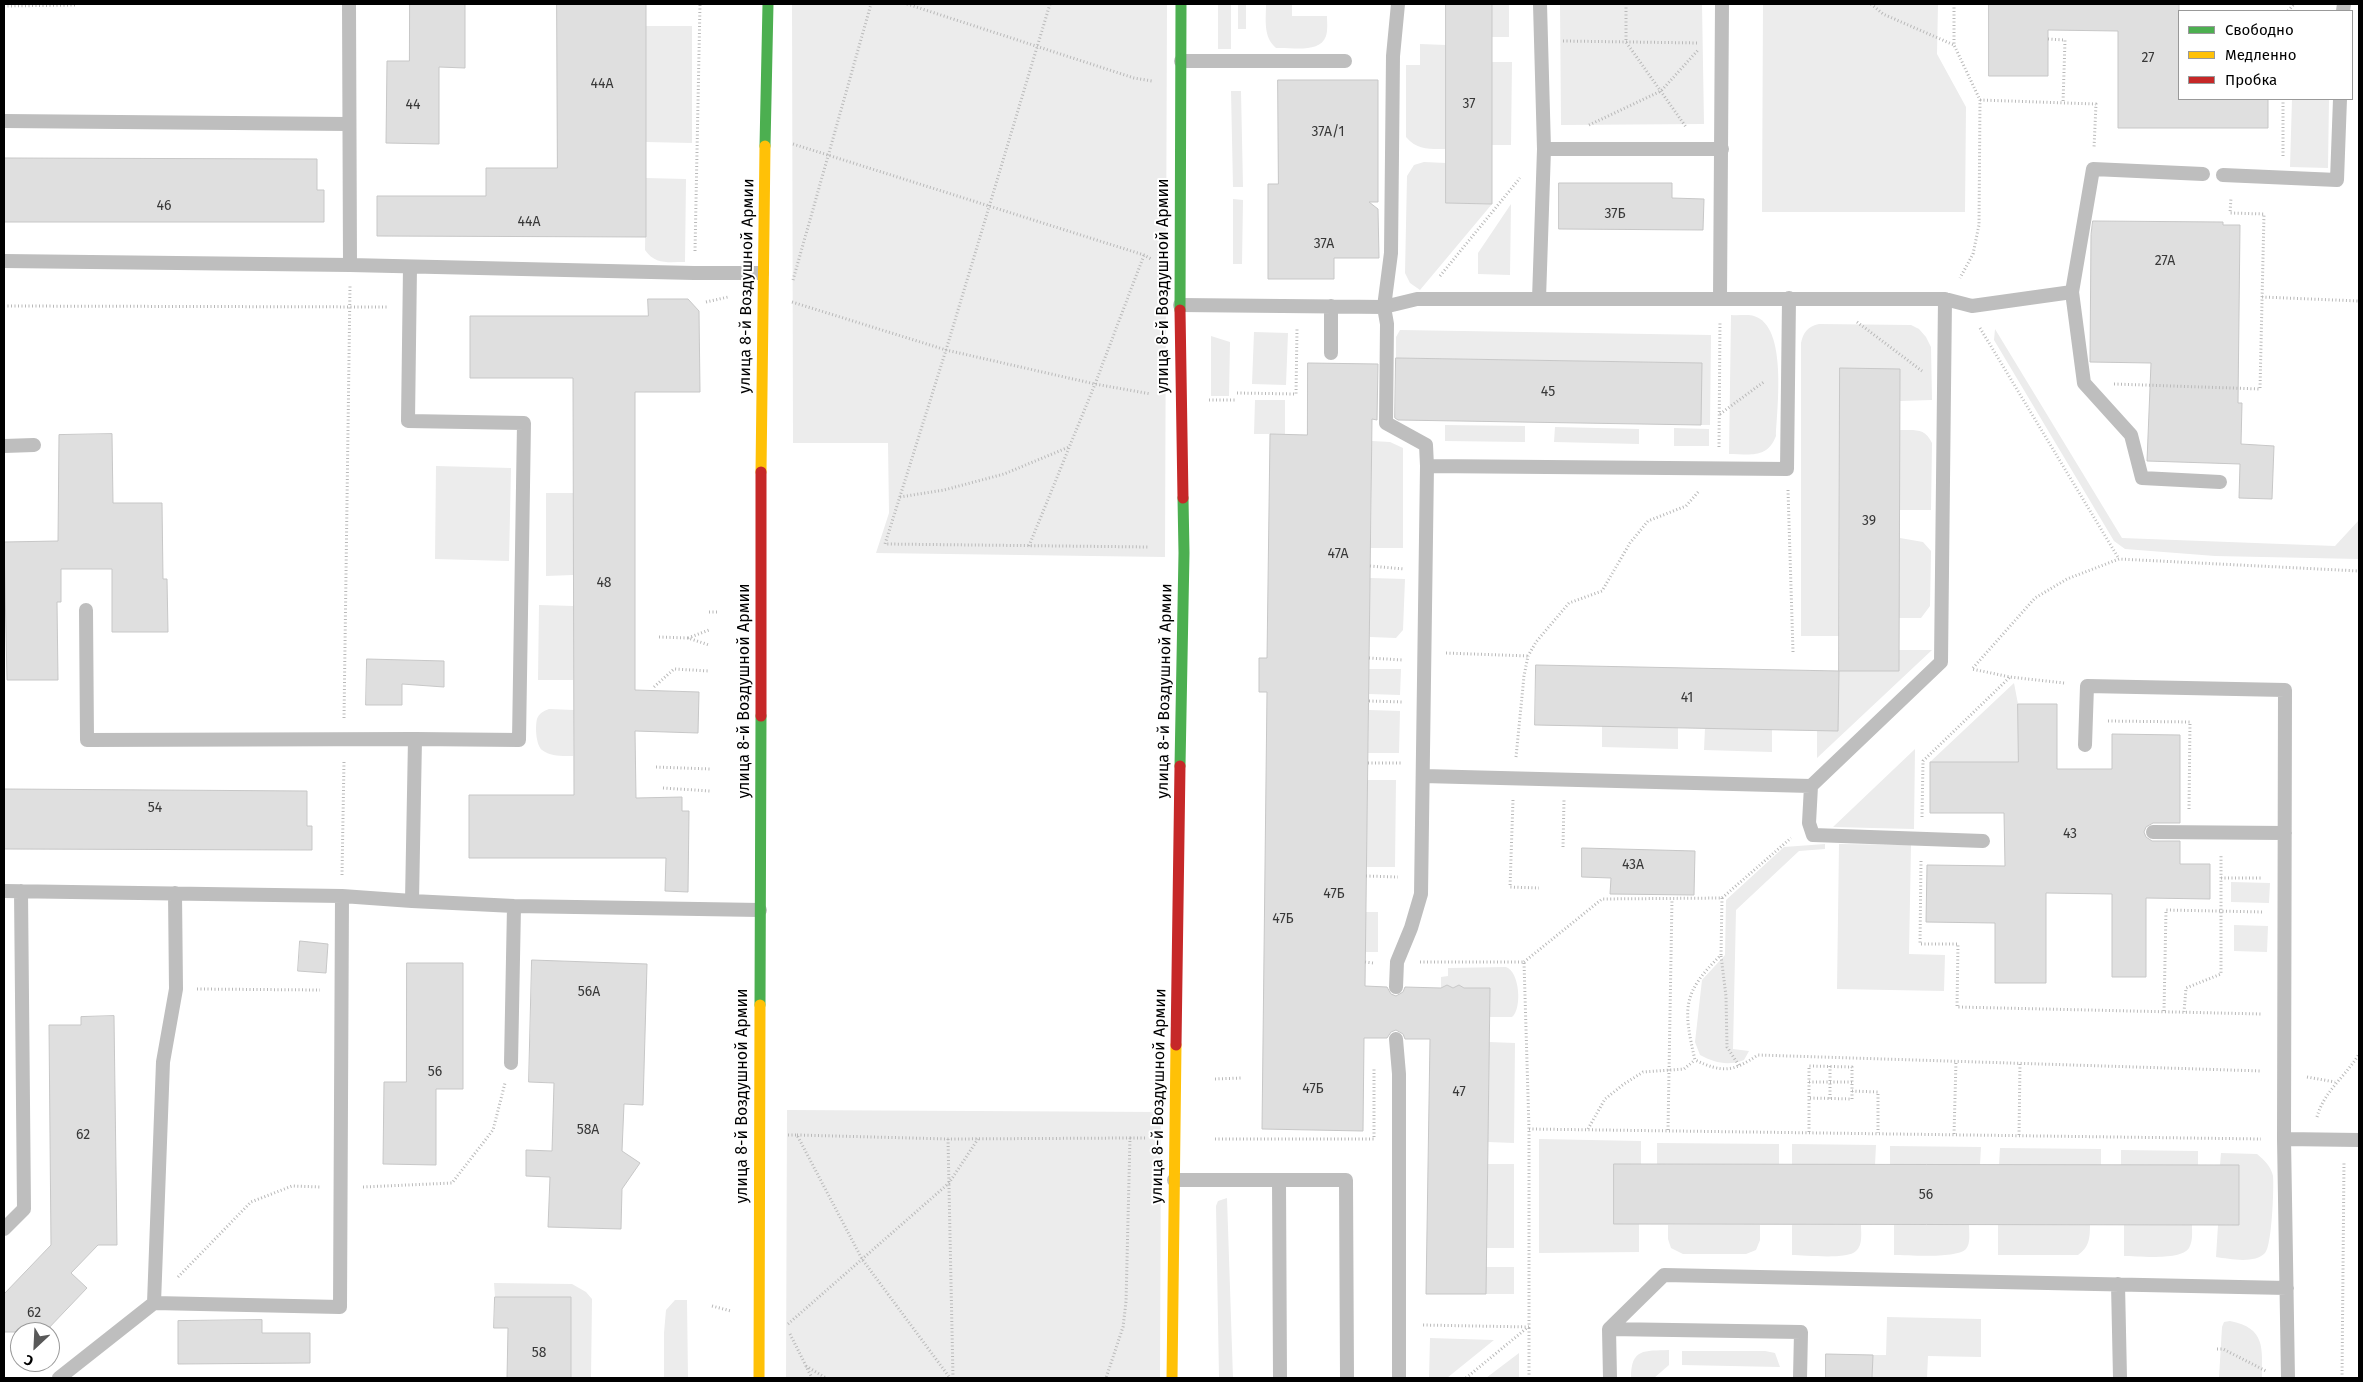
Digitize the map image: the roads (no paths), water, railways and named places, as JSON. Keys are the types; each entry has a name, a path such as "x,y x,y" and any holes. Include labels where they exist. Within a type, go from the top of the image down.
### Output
{"street":[{"name":"улица 8-й Воздушной Армии","path":"759,1378 762,273 768,4"},
{"name":"улица 8-й Воздушной Армии","path":"1172,1378 1184,553 1180,399 1181,4"}],"lane":[{"path":"349,4 350,265"},
{"path":"1396,987 1397,962 1411,928 1421,894 1426,466 1426,446 1386,423 1387,324 1384,307 1391,253 1393,56 1398,4"},
{"path":"1540,4 1544,149 1540,299"},
{"path":"1720,298 1722,4"},
{"path":"1181,61 1345,61"},
{"path":"2227,175 2337,180 2340,100"},
{"path":"4,121 348,124"},
{"path":"1544,149 1722,149"},
{"path":"2203,174 2093,169 2072,292 2084,383 2131,435 2142,478 2220,482"},
{"path":"4,262 350,265 762,273"},
{"path":"86,610 87,740 344,738 519,740 524,424 408,422 410,267"},
{"path":"1180,306 1384,307 1417,300 1825,298 1945,299 1972,306 2072,292"},
{"path":"1426,466 1787,469 1789,298"},
{"path":"1945,299 1941,662 1811,786 1809,823 1813,835 1983,841"},
{"path":"1331,306 1332,353"},
{"path":"4,446 34,445"},
{"path":"2085,745 2087,686 2285,690 2284,1140 2288,1378"},
{"path":"412,901 415,739"},
{"path":"1423,776 1811,786"},
{"path":"2153,832 2285,834"},
{"path":"4,891 342,896 514,906 760,910"},
{"path":"4,1229 24,1209 21,891"},
{"path":"154,1303 163,1062 176,989 175,894"},
{"path":"59,1378 154,1303 340,1307 342,896"},
{"path":"511,1063 514,906"},
{"path":"1396,1039 1399,1084 1399,1378"},
{"path":"2284,1140 2359,1140"},
{"path":"1174,1180 1346,1180 1347,1378"},
{"path":"1279,1180 1280,1378"},
{"path":"1610,1378 1610,1329 1664,1275 2287,1288"},
{"path":"2118,1284 2120,1378"},
{"path":"1610,1329 1801,1332 1800,1378"}]}
